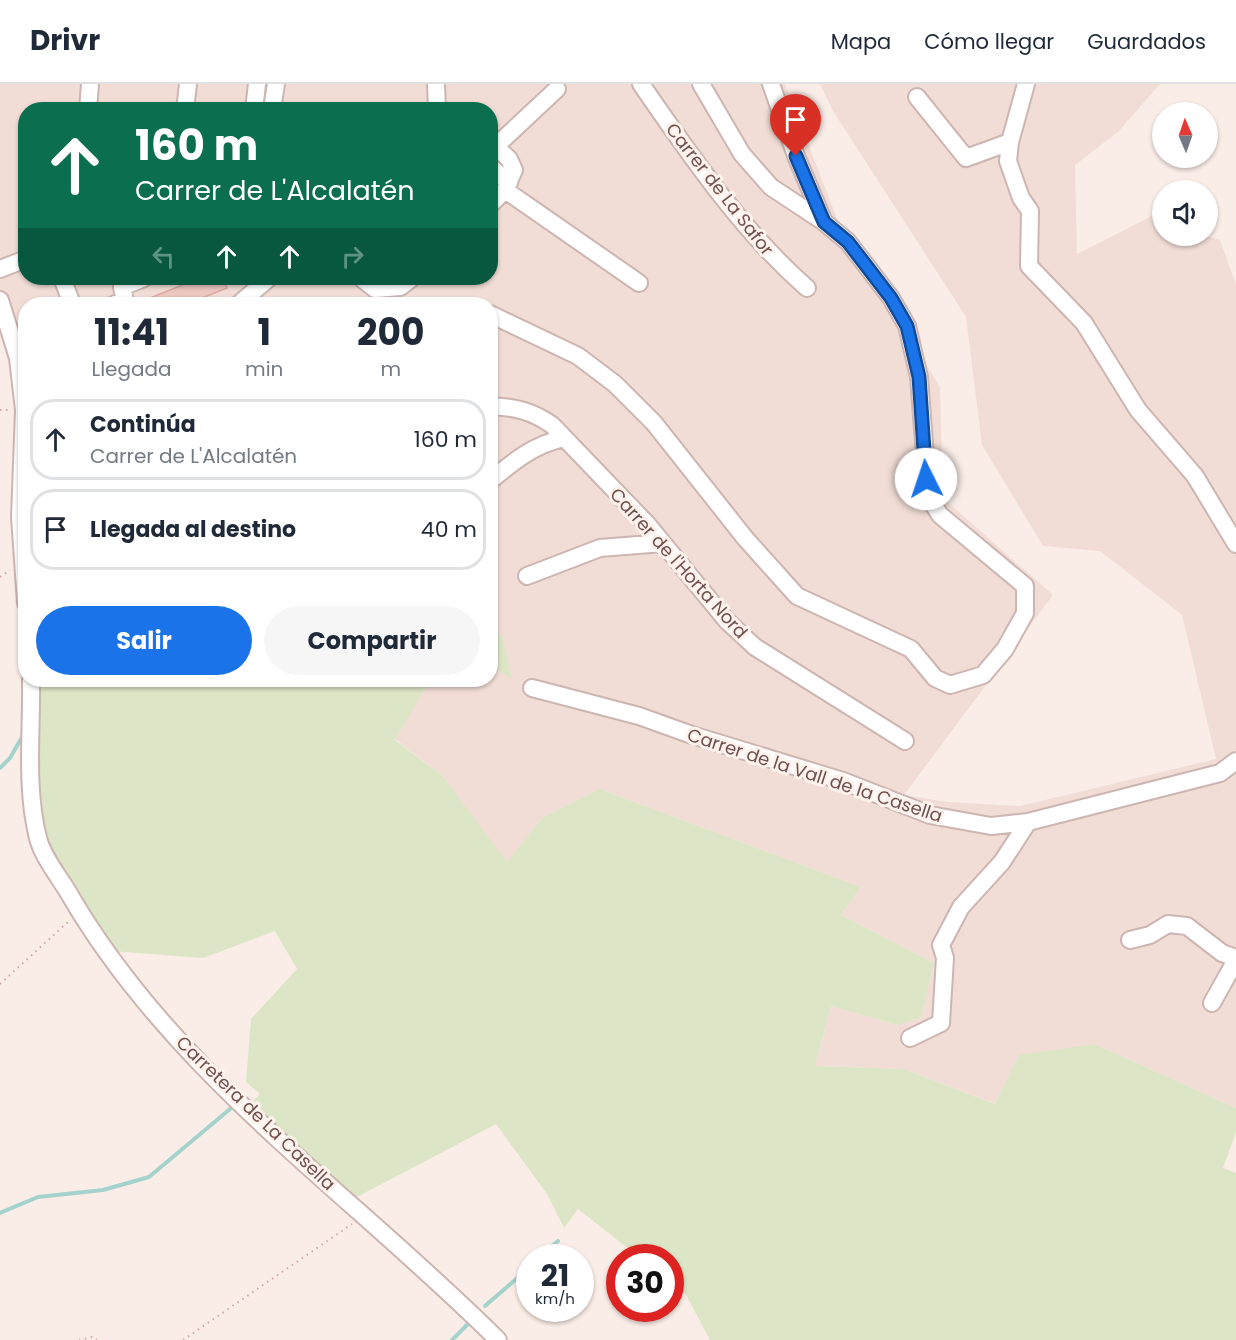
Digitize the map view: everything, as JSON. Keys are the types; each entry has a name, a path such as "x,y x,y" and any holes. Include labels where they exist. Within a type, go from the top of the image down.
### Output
{"street":[{"path":"89,102 90,84"},
{"path":"186,102 188,84"},
{"path":"255,102 257,84"},
{"path":"273,102 276,84"},
{"path":"436,84 437,102"},
{"name":"Carrer de La Safor","path":"641,84 690,155 736,214 777,261 807,288"},
{"path":"498,318 578,356 615,384 654,423 745,538 797,596 912,648 935,678 950,685 983,675 1005,650 1025,613 1025,586 940,515 928,496 919,377 907,326 891,298 848,242 824,222 771,187 742,154 701,84"},
{"path":"771,84 796,156 824,222"},
{"path":"1026,84 1010,142 1008,160 1022,198 1030,211 1029,266 1084,323 1138,410 1195,476 1236,544"},
{"path":"498,140 557,89"},
{"path":"917,97 966,158 1010,142"},
{"path":"498,148 514,170 507,187 498,197"},
{"path":"498,176 507,187 639,283"},
{"path":"0,269 18,263"},
{"path":"124,297 122,287 127,285"},
{"path":"247,297 261,285"},
{"path":"370,285 375,289 403,285"},
{"path":"0,300 18,358"},
{"name":"Carrer de l'Horta Nord","path":"498,406 534,412 552,425 663,543 728,621 755,647 905,741"},
{"path":"498,474 516,458 546,442 564,438"},
{"path":"527,576 600,548 663,543"},
{"name":"Carretera de La Casella","path":"31,687 30,783 38,840 101,945 164,1024 239,1102 498,1340"},
{"name":"Carrer de la Vall de la Casella","path":"532,688 639,716 692,735 843,781 930,815 991,826 1028,822 1220,773 1236,761"},
{"path":"910,1038 941,1023 945,958 941,945 961,907 1002,862 1028,822"},
{"path":"1130,940 1150,935 1168,924 1187,926 1222,953 1236,959 1212,1003"}],"path":[{"path":"0,984 80,911"},
{"path":"183,1340 365,1216"},
{"path":"79,1340 92,1337 97,1340"}],"shaded area":[{"path":"0,84 785,84 838,221 940,387 943,498 1053,595 904,795 948,802 1020,806 1216,759 1182,615 1100,551 1043,546 982,445 966,317 833,111 820,84 1160,84 1118,132 1075,165 1077,254 1152,216 1152,246 1218,246 1218,239 1220,240 1236,284 1236,1108 1095,1044 996,1104 904,1069 815,1066 831,1006 897,1025 934,963 841,915 861,887 600,789 543,817 507,863 443,776 395,739 426,687 498,687 498,670 511,678 503,638 498,634 498,297 18,297 18,448 11,374 0,329"}],"green space":[{"path":"498,634 503,638 512,679 498,670"},
{"path":"37,687 426,687 395,740 443,776 507,862 543,817 600,789 861,887 841,915 934,963 921,1018 897,1025 831,1006 815,1066 904,1069 995,1104 1019,1055 1095,1044 1236,1108 1236,1132 1223,1168 1236,1173 1236,1340 710,1340 684,1292 684,1244 622,1244 578,1209 564,1228 547,1194 496,1124 355,1198 248,1106 260,1094 246,1082 251,1019 297,969 275,931 203,958 111,951 54,852 41,817 36,784"}],"building":[{"path":"182,285 226,285 227,288 204,297 152,297"}],"waterway":[{"path":"0,768 10,758 25,732"},
{"path":"0,1213 38,1197 103,1190 149,1177 236,1104"},
{"path":"555,1244 558,1241"},
{"path":"485,1306 516,1279"},
{"path":"452,1340 469,1323"}],"route":[{"path":"796,156 815,196 824,222 848,242 891,298 907,326 919,377 923,409 926,479"}]}
